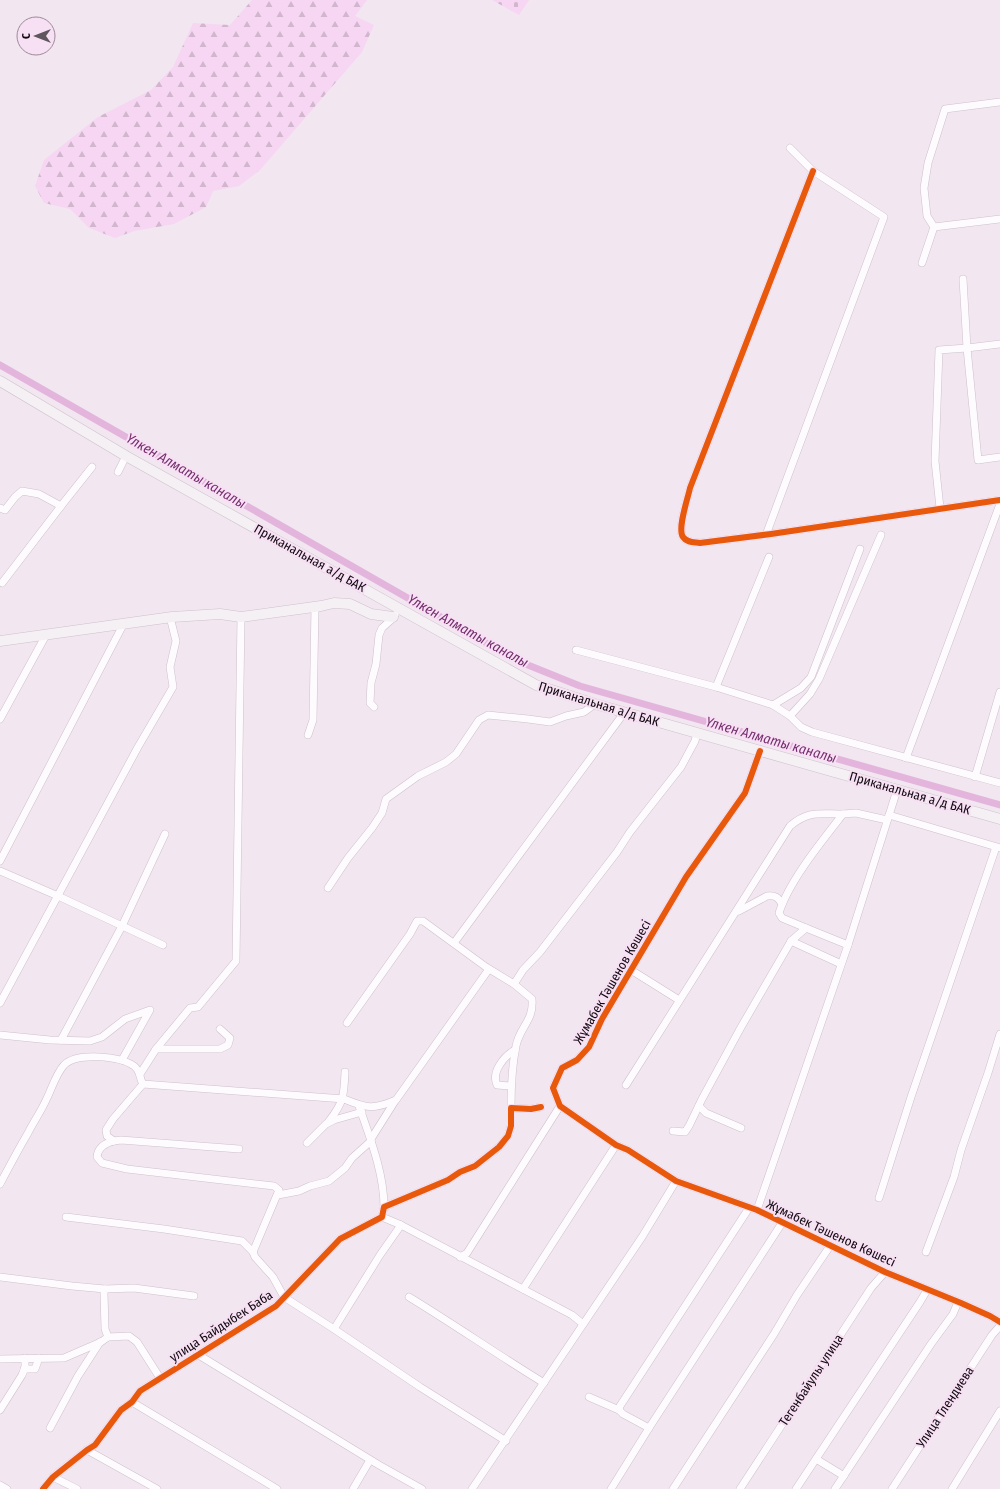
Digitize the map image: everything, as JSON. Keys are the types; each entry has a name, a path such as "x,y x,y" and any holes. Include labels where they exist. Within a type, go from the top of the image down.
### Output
{"main road":[{"name":"Приканальная а/д БАК","path":"0,381 126,456 400,608 536,686 624,713 1000,819"},
{"path":"0,641 123,625 170,617 220,614 241,617 334,603 350,604 371,614 394,617"}],"street":[{"path":"934,226 927,216 924,188 928,163 945,109 1000,102"},
{"path":"766,534 884,217 813,171 790,148"},
{"path":"813,171 690,488 682,524 682,534 684,538 689,542 700,543 1000,500"},
{"path":"934,226 1000,219"},
{"path":"922,263 934,226"},
{"path":"963,279 967,348 978,460 1000,457"},
{"path":"940,508 935,461 940,350 1000,344"},
{"path":"118,472 126,456"},
{"path":"2,583 92,467"},
{"path":"0,508 5,510 15,497 22,491 39,494 61,506"},
{"path":"906,758 1000,504"},
{"path":"790,716 810,694 819,679 881,535"},
{"path":"773,705 801,688 810,677 860,549"},
{"path":"716,687 769,557"},
{"path":"308,735 313,720 315,607"},
{"path":"374,707 370,702 371,683 377,657 379,635 382,628 394,617 400,608"},
{"path":"0,1003 172,687 170,667 176,641 170,617"},
{"path":"143,1084 140,1080 140,1074 156,1049 190,1008 198,1007 236,961 241,617"},
{"path":"0,861 123,625"},
{"path":"0,719 46,635"},
{"path":"576,650 634,664 773,705 790,716 801,726 812,732 1000,783"},
{"path":"975,777 1000,692"},
{"path":"328,888 348,858 382,813 386,799 418,776 446,762 456,754 479,720 488,715 550,722 566,716 584,712 595,704"},
{"path":"454,943 624,713"},
{"path":"514,984 523,970 540,952 681,767 695,741 697,733"},
{"name":"Жұмабек Тәшенов Көшесі","path":"760,751 745,793 686,877 602,1019 589,1047 577,1060 562,1068 553,1088 560,1106 616,1145 628,1150 676,1181 757,1210 885,1272 958,1302 1000,1322"},
{"path":"757,1210 848,945 897,790"},
{"path":"626,1085 679,1000 737,912 790,826 800,818 813,813 856,813 888,818 998,847 911,1097 878,1198"},
{"path":"843,814 802,869 782,904 779,913 782,918 848,945"},
{"path":"61,1040 122,926 165,834"},
{"path":"0,871 58,896 163,945"},
{"path":"737,912 767,896 777,897 782,904"},
{"path":"347,1023 410,934 417,921 423,921 489,969 514,984 532,999 533,1009 521,1032 515,1050 511,1086 511,1126 508,1136 499,1147 474,1166 460,1172 448,1180 384,1207"},
{"path":"673,1131 685,1132 689,1126 740,1029 790,941 806,928"},
{"path":"790,941 841,964"},
{"path":"278,1195 299,1191 310,1186 329,1181 345,1168 352,1158 371,1140 396,1100 489,969"},
{"path":"631,970 679,1000"},
{"path":"0,1035 90,1041 102,1038 125,1019 150,1010 122,1060"},
{"path":"156,1049 220,1049 228,1045 230,1038 220,1029"},
{"path":"926,1252 954,1177 1000,1034"},
{"path":"511,1086 497,1085 495,1081 496,1075 504,1059 509,1053 515,1050"},
{"path":"0,1184 64,1065 78,1058 92,1057 122,1060 134,1066 140,1074"},
{"path":"306,1143 326,1124 341,1104 344,1095 345,1072"},
{"path":"143,1084 342,1099 360,1109 371,1140 380,1175 384,1207 382,1217 401,1225 572,1315 583,1324"},
{"path":"114,1141 107,1136 106,1130 113,1119 143,1084"},
{"path":"326,1124 363,1107 383,1105 396,1100"},
{"path":"460,1257 467,1253 560,1106"},
{"path":"699,1106 706,1113 741,1128"},
{"path":"511,1108 531,1109 541,1107"},
{"path":"239,1149 121,1140 105,1143 98,1151 97,1157 102,1163 127,1169 274,1186 279,1190 278,1195 253,1252"},
{"path":"523,1289 616,1145"},
{"path":"472,1489 506,1441 642,1237 676,1181"},
{"path":"619,1410 620,1406 749,1208"},
{"path":"66,1217 164,1229 242,1241 273,1277 284,1297 420,1387 506,1441"},
{"name":"улица Байдыбек Баба","path":"43,1489 53,1477 94,1445 120,1410 132,1402 140,1391 276,1306 340,1239 382,1217"},
{"path":"611,1489 782,1223"},
{"path":"334,1329 380,1255 401,1225"},
{"path":"673,1489 830,1246"},
{"name":"Тегенбайулы улица","path":"740,1489 871,1288 885,1272"},
{"path":"0,1277 72,1286 134,1288 194,1296"},
{"path":"105,1288 105,1329 108,1337"},
{"path":"796,1489 927,1290"},
{"path":"409,1297 544,1383"},
{"path":"835,1489 931,1344 954,1314 958,1302"},
{"name":"Улица Тлендиева","path":"892,1489 992,1335 1000,1326"},
{"path":"0,1359 64,1358 101,1342 108,1337 129,1336 137,1342 160,1378"},
{"path":"50,1428 78,1376 101,1342"},
{"path":"197,1354 370,1460 422,1489"},
{"path":"0,1410 24,1369 24,1358"},
{"path":"24,1369 35,1369 39,1358"},
{"path":"589,1397 619,1410 623,1414 649,1428"},
{"path":"132,1402 276,1489"},
{"path":"952,1489 1000,1411"},
{"path":"87,1450 157,1489"},
{"path":"816,1459 844,1476"},
{"path":"354,1489 370,1460"},
{"path":"53,1477 77,1489"},
{"path":"0,1485 7,1489"}],"green space":[{"path":"252,0 367,0 355,16 374,25 362,52 260,170 239,186 213,191 206,207 174,224 134,231 115,238 89,228 70,209 44,203 35,186 44,160 98,117 151,90 173,67 193,23 230,25"},
{"path":"492,0 529,0 519,15"}],"waterway":[{"name":"Үлкен Алматы каналы","path":"0,365 518,661 580,686 1000,805"}],"cycle path":[{"path":"813,171 690,488 681,527 683,537 689,541 700,543 1000,500"},
{"path":"760,751 745,793 686,877 602,1019 589,1047 577,1060 562,1068 553,1088 560,1106 616,1145 628,1150 676,1181 757,1210 885,1272 961,1303 1000,1322"},
{"path":"43,1489 53,1477 95,1445 121,1410 132,1402 140,1391 276,1306 340,1239 382,1217 384,1207 448,1180 460,1172 475,1166 499,1147 508,1136 511,1126 511,1108 531,1109 541,1107"}]}
